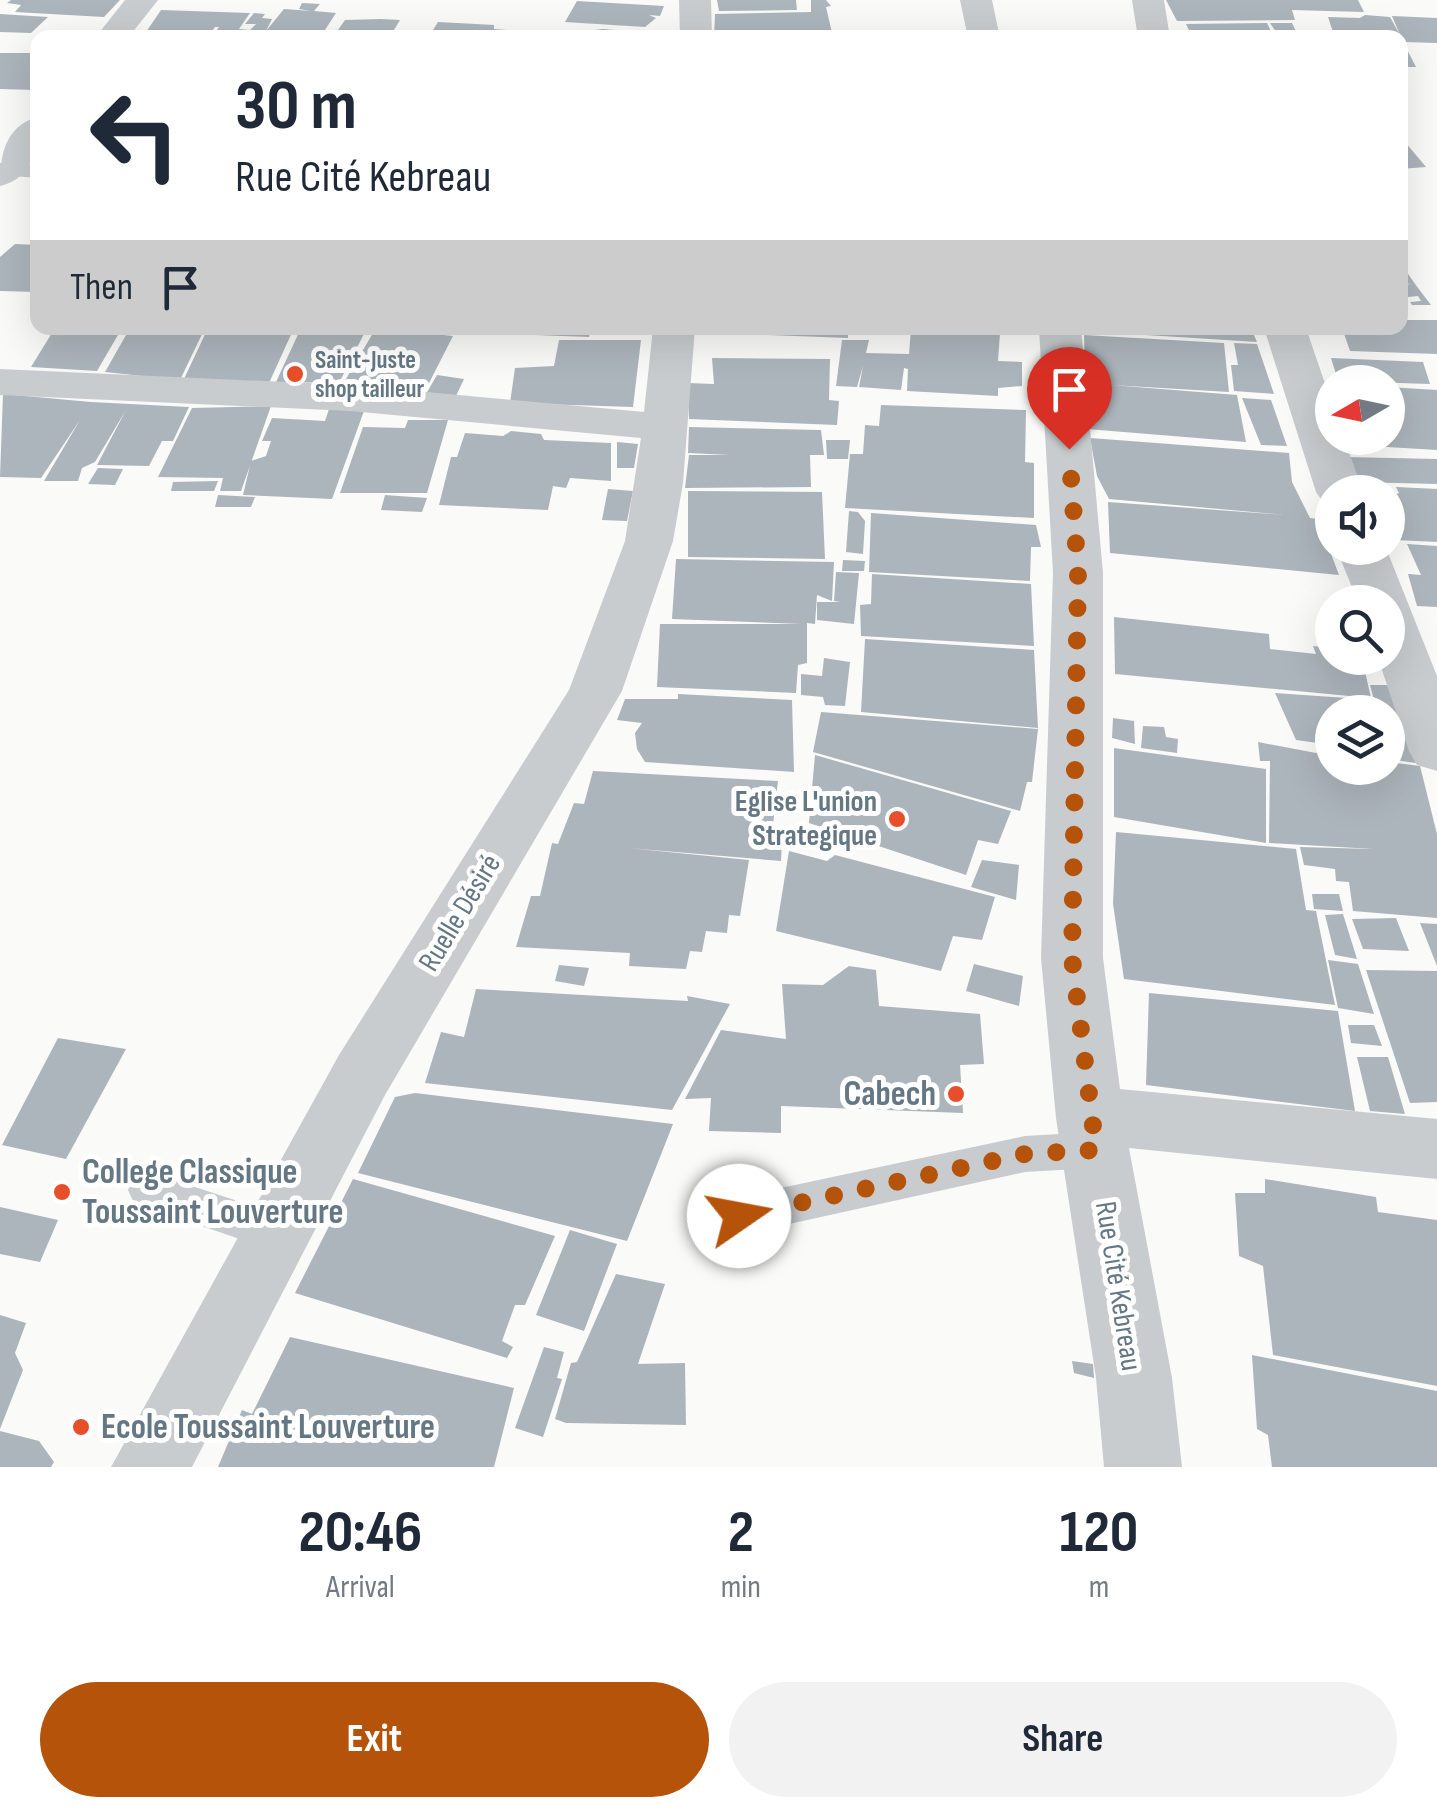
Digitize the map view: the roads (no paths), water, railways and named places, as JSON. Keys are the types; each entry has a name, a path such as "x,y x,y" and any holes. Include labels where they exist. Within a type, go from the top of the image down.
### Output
{"street":[{"path":"118,30 142,0"},
{"path":"695,0 696,30"},
{"path":"976,0 982,30"},
{"path":"1148,0 1153,30"},
{"path":"14,172 30,143"},
{"name":"Ruelle Désiré","path":"150,1467 362,1075 595,691 649,542 673,335"},
{"name":"Rue Cité Kebreau","path":"1061,335 1078,573 1072,958 1093,1134 1134,1378 1144,1467"},
{"path":"1288,335 1334,475"},
{"path":"0,382 350,398 662,428"},
{"path":"1405,660 1437,750"},
{"path":"1093,1134 1146,1120 1437,1149"}],"lane":[{"path":"739,1216 1025,1154 1093,1134"},
{"path":"149,1190 275,1232"}],"place":[{"name":"Saint-Juste shop tailleur","path":"295,374"},
{"name":"Eglise L'union Strategique","path":"897,819"},
{"name":"Cabech","path":"956,1094"},
{"name":"College Classique Toussaint Louverture","path":"62,1192"},
{"name":"Ecole Toussaint Louverture","path":"81,1427"}]}
